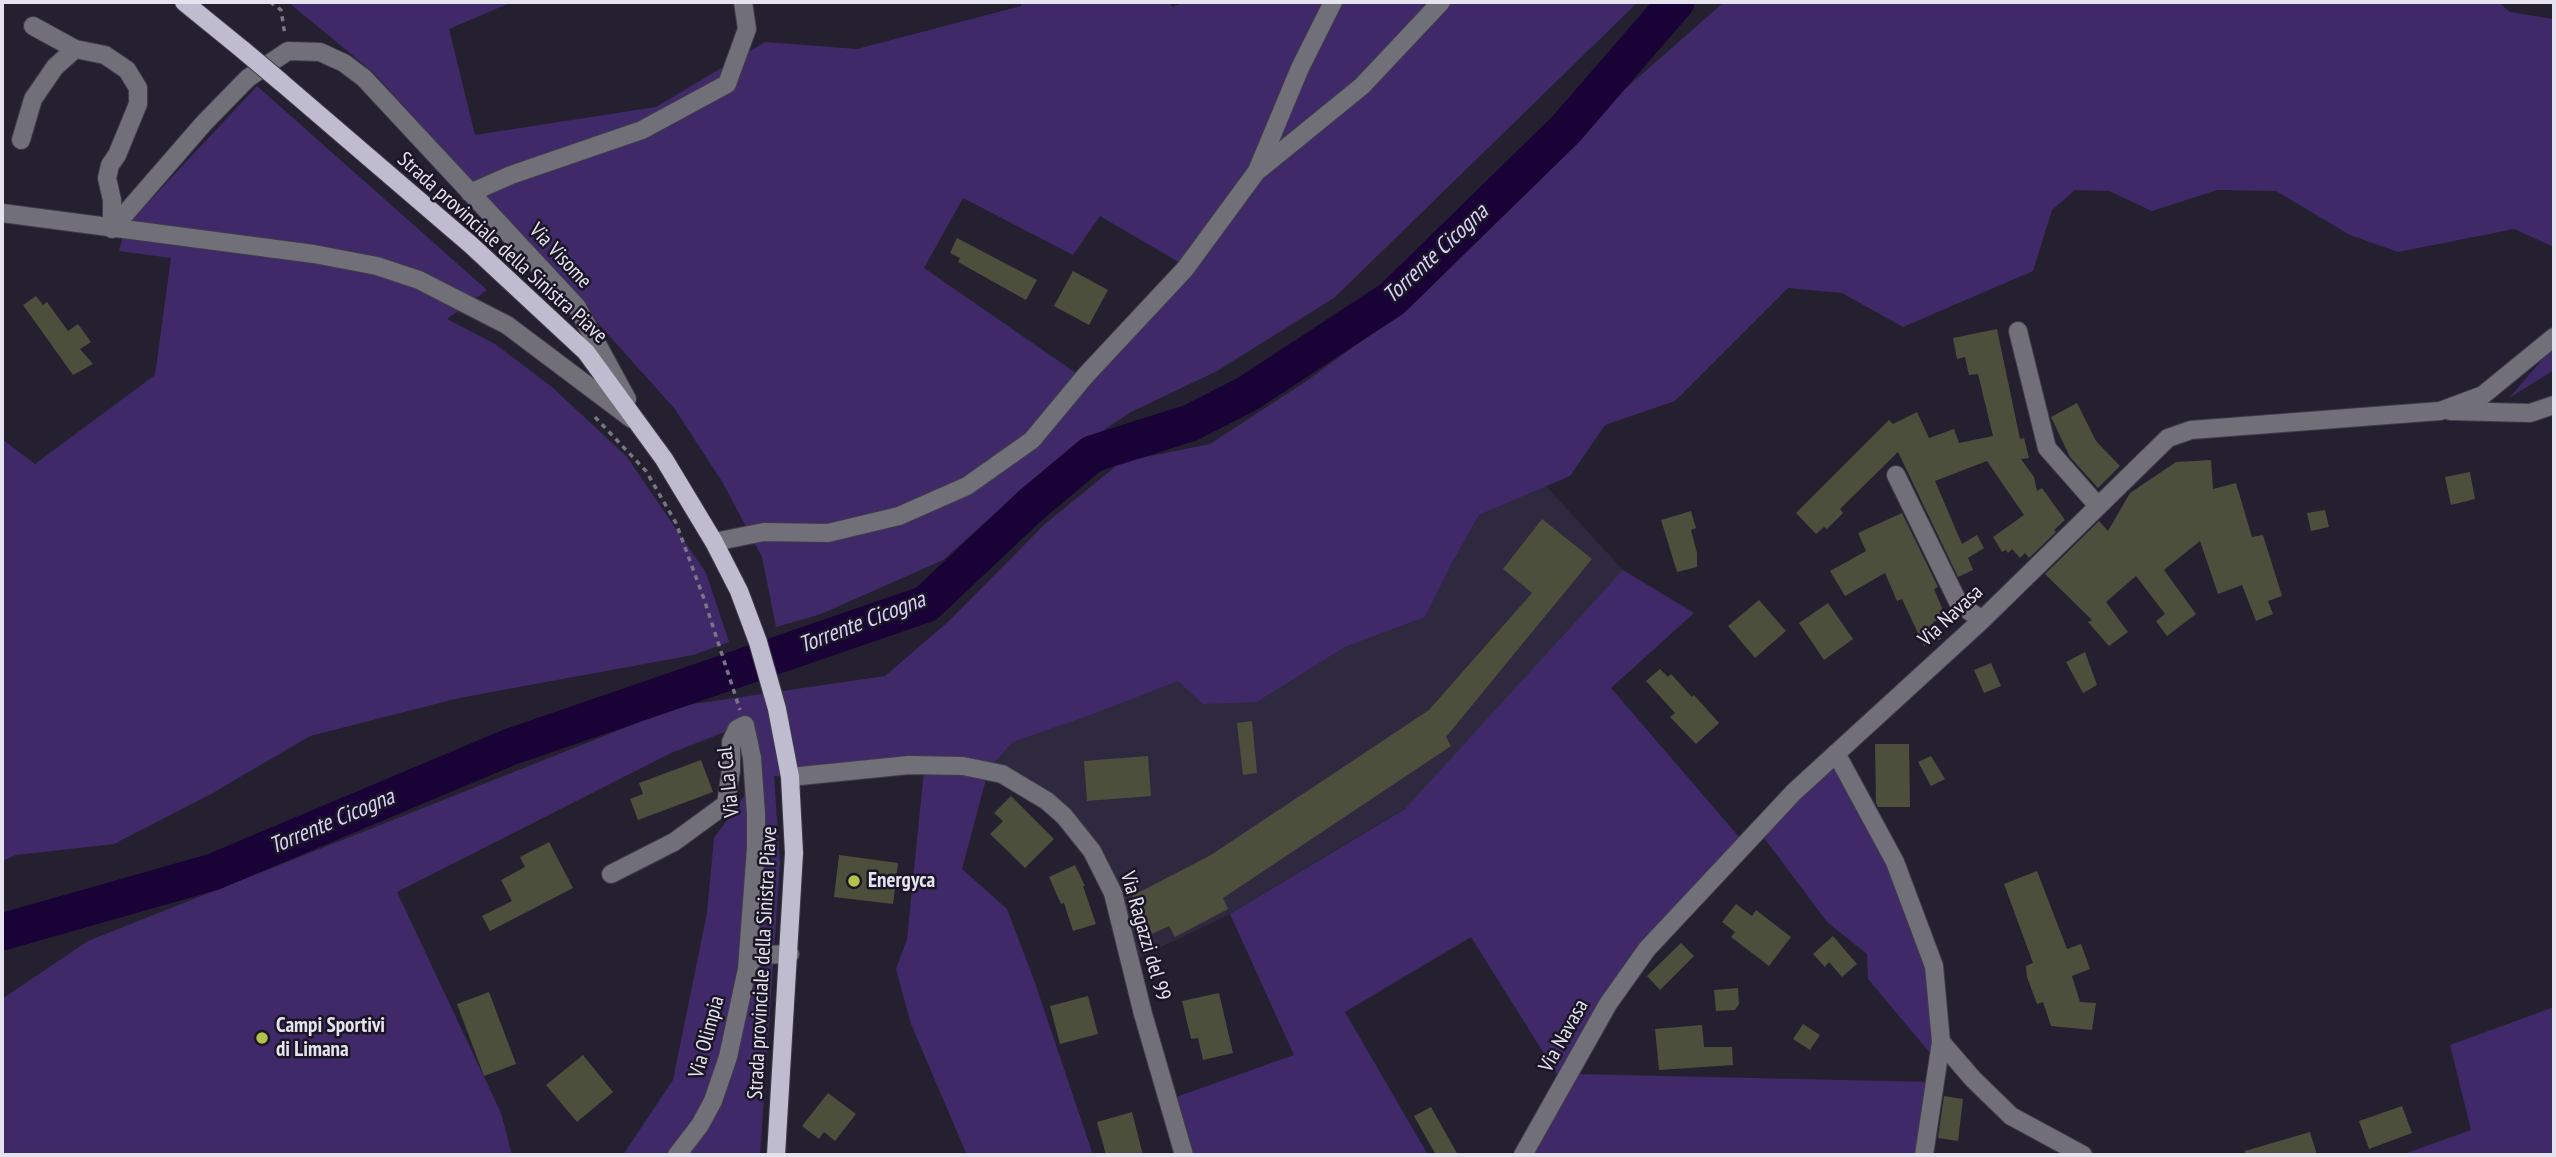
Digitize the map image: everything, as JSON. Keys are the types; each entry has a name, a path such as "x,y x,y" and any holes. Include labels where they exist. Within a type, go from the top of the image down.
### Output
{"main road":[{"name":"Strada provinciale della Sinistra Piave","path":"184,2 471,245 586,352 643,428 714,542 738,591 758,642 777,709 790,778 794,853 776,1155"}],"street":[{"path":"470,193 511,175 642,131 727,84 747,29 743,2"},
{"path":"714,542 764,532 828,533 899,516 967,486 1032,440 1086,375 1185,268 1257,171 1300,68 1333,2"},
{"path":"1257,171 1362,86 1441,2"},
{"path":"33,26 75,49 106,55 127,70 138,89 138,104 117,155 110,165 107,178 112,200 112,229"},
{"path":"21,140 33,99 55,68 75,49"},
{"name":"Via Visome","path":"288,51 320,52 344,63 364,78 577,307 643,428"},
{"path":"112,229 204,123 248,78 288,51"},
{"path":"2,213 314,254 377,266 419,280 507,325 643,428"},
{"path":"2018,331 2047,448 2098,506"},
{"name":"Via Navasa","path":"1522,1155 1608,1004 1647,949 1759,828 1836,753 1982,620 2168,438 2192,430 2440,411 2483,395 2554,337"},
{"path":"2440,411 2530,412 2554,405"},
{"path":"1896,475 1959,604 1982,620"},
{"name":"Via La Cal","path":"611,874 674,842 726,804 731,770 731,742 737,729 745,725 757,814 747,969"},
{"path":"1836,753 1895,862 1934,966 1941,1042 1924,1155"},
{"name":"Via Ragazzi del 99","path":"790,778 909,765 963,766 1002,775 1047,801 1063,816 1092,851 1112,893 1184,1155"},
{"path":"747,969 751,961 761,955 790,954"},
{"name":"Via Olimpia","path":"677,1155 700,1125 713,1101 728,1057 747,969"},
{"path":"1941,1042 1973,1079 2011,1116 2083,1155"}],"path":[{"path":"270,2 281,10 288,51"},
{"path":"592,413 646,471 676,523 739,708"}],"shaded area":[{"path":"288,2 512,2 449,29 475,135 656,107 765,42 857,49 1021,6 1021,2 1170,2 1172,7 1185,2 1638,2 1334,298 1217,371 1131,412 1045,469 943,560 821,614 776,627 762,557 723,483 674,408 374,73","holes":["963,198 1073,255 1100,216 1192,270 1076,373 924,268"]},
{"path":"1724,2 2498,2 2510,12 2554,19 2554,247 2514,229 2398,252 2350,235 2276,191 2217,190 2152,211 2109,191 2075,190 2052,210 2033,271 1903,327 1842,293 1788,288 1675,401 1605,425 1570,476 1479,515 1425,617 1345,647 1257,702 1203,704 1178,681 1013,742 989,768 962,869 1007,909 1093,1155 967,1155 911,1024 896,969 907,939 924,771 774,776 780,863 760,1155 623,1155 673,1080 707,913 714,838 757,778 750,722 671,753 397,892 501,1113 512,1155 2,1155 2,999 88,941 680,706 885,676 949,621 1045,524 1121,462 1210,444 1308,380 1410,305 1616,97"},
{"path":"257,86 487,290 447,319 495,344 552,387 627,457 706,573 729,642 693,655 459,698 310,736 211,794 114,844 16,855 2,861 2,439 35,464 155,375 171,258 119,251 126,226"},
{"path":"2554,346 2554,370 2509,398"},
{"path":"1546,486 1623,570 1457,777 1230,914 1126,964 1105,889 1082,844 1039,803 989,768 1013,742 1178,680 1257,702 1345,647 1425,617 1479,515"},
{"path":"1623,570 1694,613 1611,688 1746,845 1649,953 1574,1074 1932,1082 1919,1155 1526,1155 1560,1079 1471,937 1345,1012 1428,1155 1182,1155 1165,1101 1294,1055 1230,914 1405,809"},
{"path":"1842,754 1936,961 1936,1060 1868,979 1867,954 1827,922 1759,831"},
{"path":"2554,1007 2554,1155 2401,1155 2471,1130 2450,1045"}],"building":[{"path":"957,238 1037,280 1026,300 958,262 960,258 950,253"},
{"path":"1073,271 1108,290 1089,325 1054,306"},
{"path":"36,296 43,305 47,302 68,331 78,324 91,342 80,349 93,364 73,375 23,305"},
{"path":"1997,329 2020,439 2024,438 2029,458 2021,459 2034,477 2037,491 2042,488 2065,520 2054,530 2056,532 2029,558 2025,553 2020,558 2012,549 2008,553 2006,550 2002,552 1993,537 2024,515 1987,461 1935,481 1962,544 1977,535 1984,548 1968,558 1973,570 1958,577 1898,452 1840,509 1843,513 1827,529 1824,527 1816,534 1796,513 1889,420 1893,424 1917,412 1929,438 1954,429 1959,443 1993,436 1978,374 1969,375 1965,357 1957,359 1953,338"},
{"path":"2077,403 2096,441 2120,466 2098,488 2070,457 2051,417"},
{"path":"2211,460 2213,489 2236,483 2252,537 2263,535 2282,596 2268,601 2273,614 2256,621 2242,585 2218,594 2200,541 2164,570 2196,614 2167,636 2156,621 2165,614 2136,576 2106,602 2128,632 2109,646 2088,622 2092,620 2045,574 2099,521 2108,531 2130,493 2176,462"},
{"path":"2470,472 2475,499 2451,505 2445,477"},
{"path":"2325,510 2329,527 2311,531 2307,513"},
{"path":"1691,511 1696,528 1691,530 1697,553 1697,567 1677,572 1661,520"},
{"path":"1902,513 1938,587 1934,589 1946,617 1933,622 1941,639 1924,646 1902,599 1897,601 1885,573 1845,596 1830,571 1866,551 1858,533"},
{"path":"1542,519 1592,559 1446,737 1451,746 1223,898 1228,909 1175,937 1169,926 1152,934 1132,896 1211,855 1429,710 1532,593 1503,569"},
{"path":"1759,600 1786,631 1755,658 1728,626"},
{"path":"1828,603 1853,639 1824,660 1799,623"},
{"path":"2085,652 2097,685 2083,693 2066,662"},
{"path":"1991,663 2001,686 1984,693 1974,670"},
{"path":"1660,669 1668,677 1671,674 1692,697 1694,695 1719,723 1696,744 1670,717 1675,713 1646,681"},
{"path":"1252,721 1257,773 1243,775 1237,723"},
{"path":"1875,744 1909,744 1910,807 1878,807"},
{"path":"1148,756 1151,796 1087,801 1084,761"},
{"path":"1931,756 1945,779 1931,786 1918,762"},
{"path":"701,760 713,792 638,820 630,799 643,794 639,783"},
{"path":"1011,796 1054,839 1025,868 990,834 1003,821 994,813"},
{"path":"549,842 573,888 490,931 482,916 512,901 501,880 525,867 520,857"},
{"path":"839,855 898,863 893,904 834,897"},
{"path":"1075,865 1085,886 1096,924 1073,931 1064,903 1061,904 1049,877"},
{"path":"2037,871 2067,949 2081,944 2090,969 2072,976 2080,1002 2096,1003 2092,1030 2051,1026 2043,1002 2037,1004 2027,977 2026,966 2033,963 2004,884"},
{"path":"1736,904 1752,916 1756,910 1791,937 1769,966 1731,937 1735,932 1722,922"},
{"path":"1833,936 1857,964 1842,977 1829,962 1825,967 1813,954"},
{"path":"1681,943 1694,956 1660,990 1647,976"},
{"path":"1738,988 1739,1004 1735,1010 1716,1011 1714,990"},
{"path":"489,992 516,1064 484,1076 457,1004"},
{"path":"1219,993 1233,1053 1203,1060 1198,1038 1191,1039 1182,1001"},
{"path":"1088,996 1098,1034 1060,1044 1050,1006"},
{"path":"1803,1024 1820,1035 1810,1050 1793,1039"},
{"path":"1702,1025 1704,1047 1732,1047 1733,1065 1659,1070 1655,1029"},
{"path":"583,1055 613,1092 577,1122 546,1085"},
{"path":"828,1093 856,1114 835,1141 824,1132 819,1139 802,1126"},
{"path":"1944,1096 1963,1099 1958,1141 1938,1138"},
{"path":"2402,1106 2412,1133 2369,1149 2359,1121"},
{"path":"1431,1107 1458,1155 1436,1155 1414,1116"},
{"path":"1132,1112 1143,1155 1106,1155 1097,1122"},
{"path":"2310,1132 2317,1155 2245,1155 2245,1151"}],"waterway":[{"name":"Torrente Cicogna","path":"2,932 213,872 510,747 926,604 1031,505 1092,454 1190,423 1247,394 1392,299 1566,129 1676,2"}],"place":[{"name":"Energyca","path":"854,881"},
{"name":"Campi Sportivi di Limana","path":"262,1038"}]}
